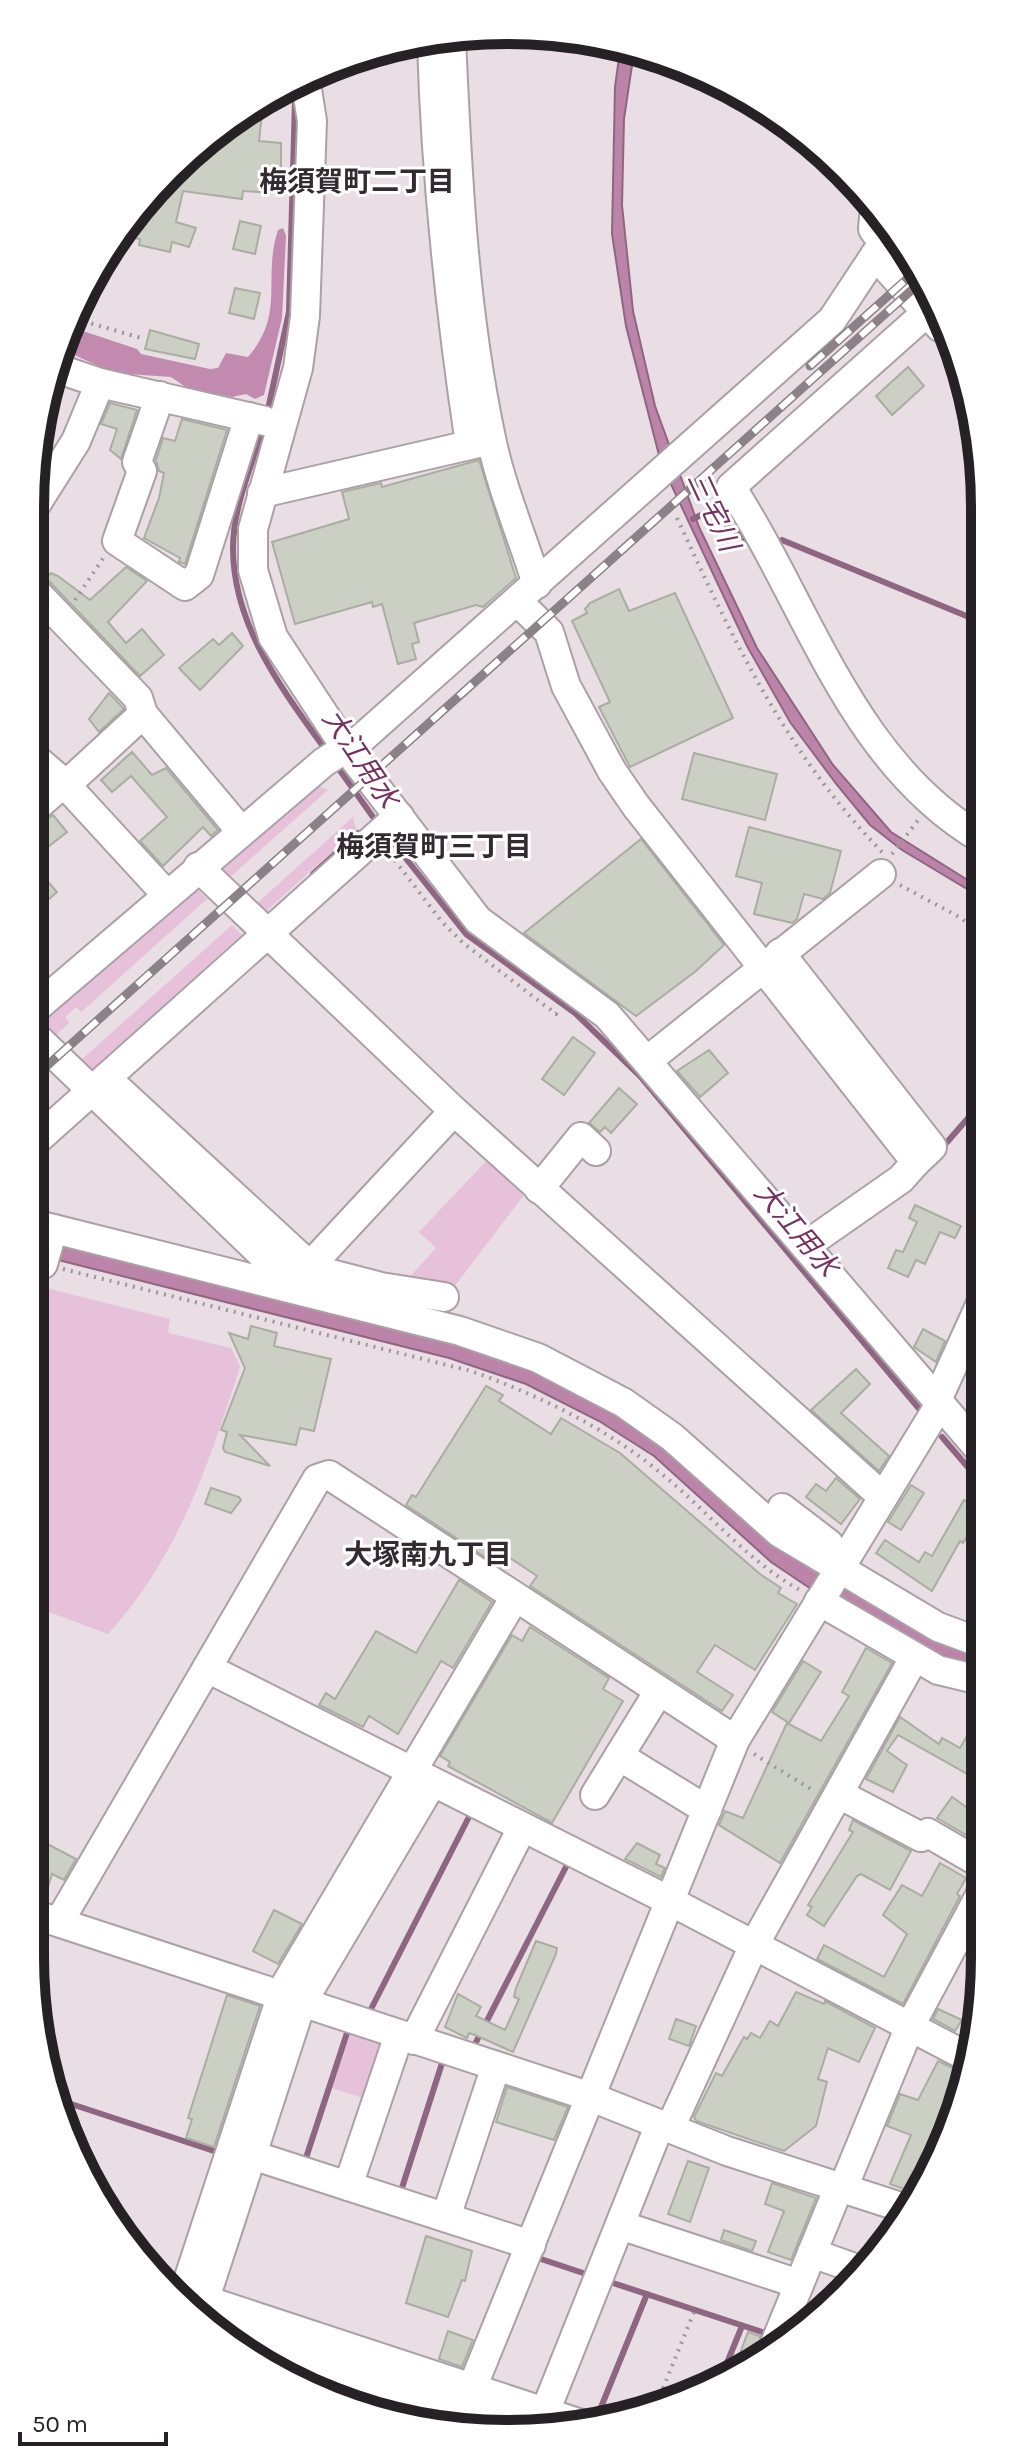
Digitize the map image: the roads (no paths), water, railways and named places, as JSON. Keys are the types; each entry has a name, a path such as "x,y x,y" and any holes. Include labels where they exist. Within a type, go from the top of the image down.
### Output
{"street":[{"path":"452,48 480,442"},
{"path":"432,50 435,162 447,293 480,442 527,592 549,632 566,686 612,771 772,960 916,1162 901,1179 805,1246"},
{"path":"160,396 137,462 142,471 117,541 185,586 199,575 267,422 298,368 305,316 312,121 307,90"},
{"path":"874,223 873,229 919,295"},
{"path":"44,1001 241,831 337,754 361,739 673,464 832,320 884,244"},
{"path":"935,329 731,487 765,540 852,709 933,802 971,831"},
{"path":"65,371 100,383 267,422"},
{"path":"45,491 76,441 100,383"},
{"path":"267,422 262,493 253,543 253,570 261,606 273,637 337,754 389,824 478,920 607,1015 971,1440"},
{"path":"262,493 480,442"},
{"path":"44,600 138,698 143,714 241,831"},
{"path":"44,798 143,714"},
{"path":"44,766 167,895"},
{"path":"44,788 61,781"},
{"path":"44,1133 389,824"},
{"path":"647,1061 887,864"},
{"path":"198,867 454,1111 883,1497"},
{"path":"44,1042 309,1267 381,1287 444,1297"},
{"path":"309,1267 454,1111"},
{"path":"539,1189 581,1137 596,1151"},
{"path":"44,1262 45,1228 460,1331 538,1358 624,1403 704,1464 780,1533 840,1565 938,1627 971,1639"},
{"path":"463,2410 735,1740 971,1353"},
{"path":"59,1922 317,1479 329,1475 735,1740"},
{"path":"782,1508 840,1565"},
{"path":"197,2300 287,1999 422,1778 515,1597"},
{"path":"820,1599 914,1658 938,1670 971,1678"},
{"path":"545,2412 620,2225 665,2126 754,1945 914,1658"},
{"path":"207,1668 670,1901 961,2053"},
{"path":"595,1795 659,1691"},
{"path":"619,1756 707,1810"},
{"path":"836,1798 921,1837 928,1833 971,1858"},
{"path":"348,2186 407,2038 522,1828"},
{"path":"44,1917 591,2097 665,2126 898,2206"},
{"path":"780,2331 910,2026 971,1918"},
{"path":"197,2301 252,2155 287,1999"},
{"path":"446,2217 496,2066"},
{"path":"252,2155 531,2245"},
{"path":"620,2225 799,2284"},
{"path":"812,2253 851,2267"},
{"path":"205,2308 489,2419"},
{"path":"251,2343 463,2410 545,2412 560,2417"}],"waterway":[{"name":"大江用水","path":"267,414 289,312 293,97"},
{"name":"大江用水","path":"263,429 236,518 233,548 235,577 251,631 264,656 327,752"},
{"name":"三宅川","path":"693,519 709,511 750,542"},
{"path":"782,540 971,618"},
{"name":"大江用水","path":"336,765 378,824"},
{"path":"313,874 358,833"},
{"name":"大江用水","path":"388,836 466,934 575,1013 640,1076 921,1411"},
{"path":"941,1149 971,1115"},
{"name":"大江用水","path":"942,1437 971,1471"},
{"path":"369,2013 472,1811"},
{"path":"474,2046 569,1861"},
{"path":"304,2164 349,2027"},
{"path":"400,2194 444,2057"},
{"path":"68,2103 223,2154"},
{"path":"535,2257 592,2276"},
{"path":"607,2281 771,2335"},
{"path":"600,2411 647,2294"},
{"path":"800,2309 806,2311"},
{"path":"726,2365 742,2326"}],"railway":[{"path":"810,366 909,277"},
{"path":"44,1068 915,287"}],"district":[{"name":"梅須賀町二丁目","path":"357,181"},
{"name":"梅須賀町三丁目","path":"434,846"},
{"name":"大塚南九丁目","path":"428,1554"}]}
